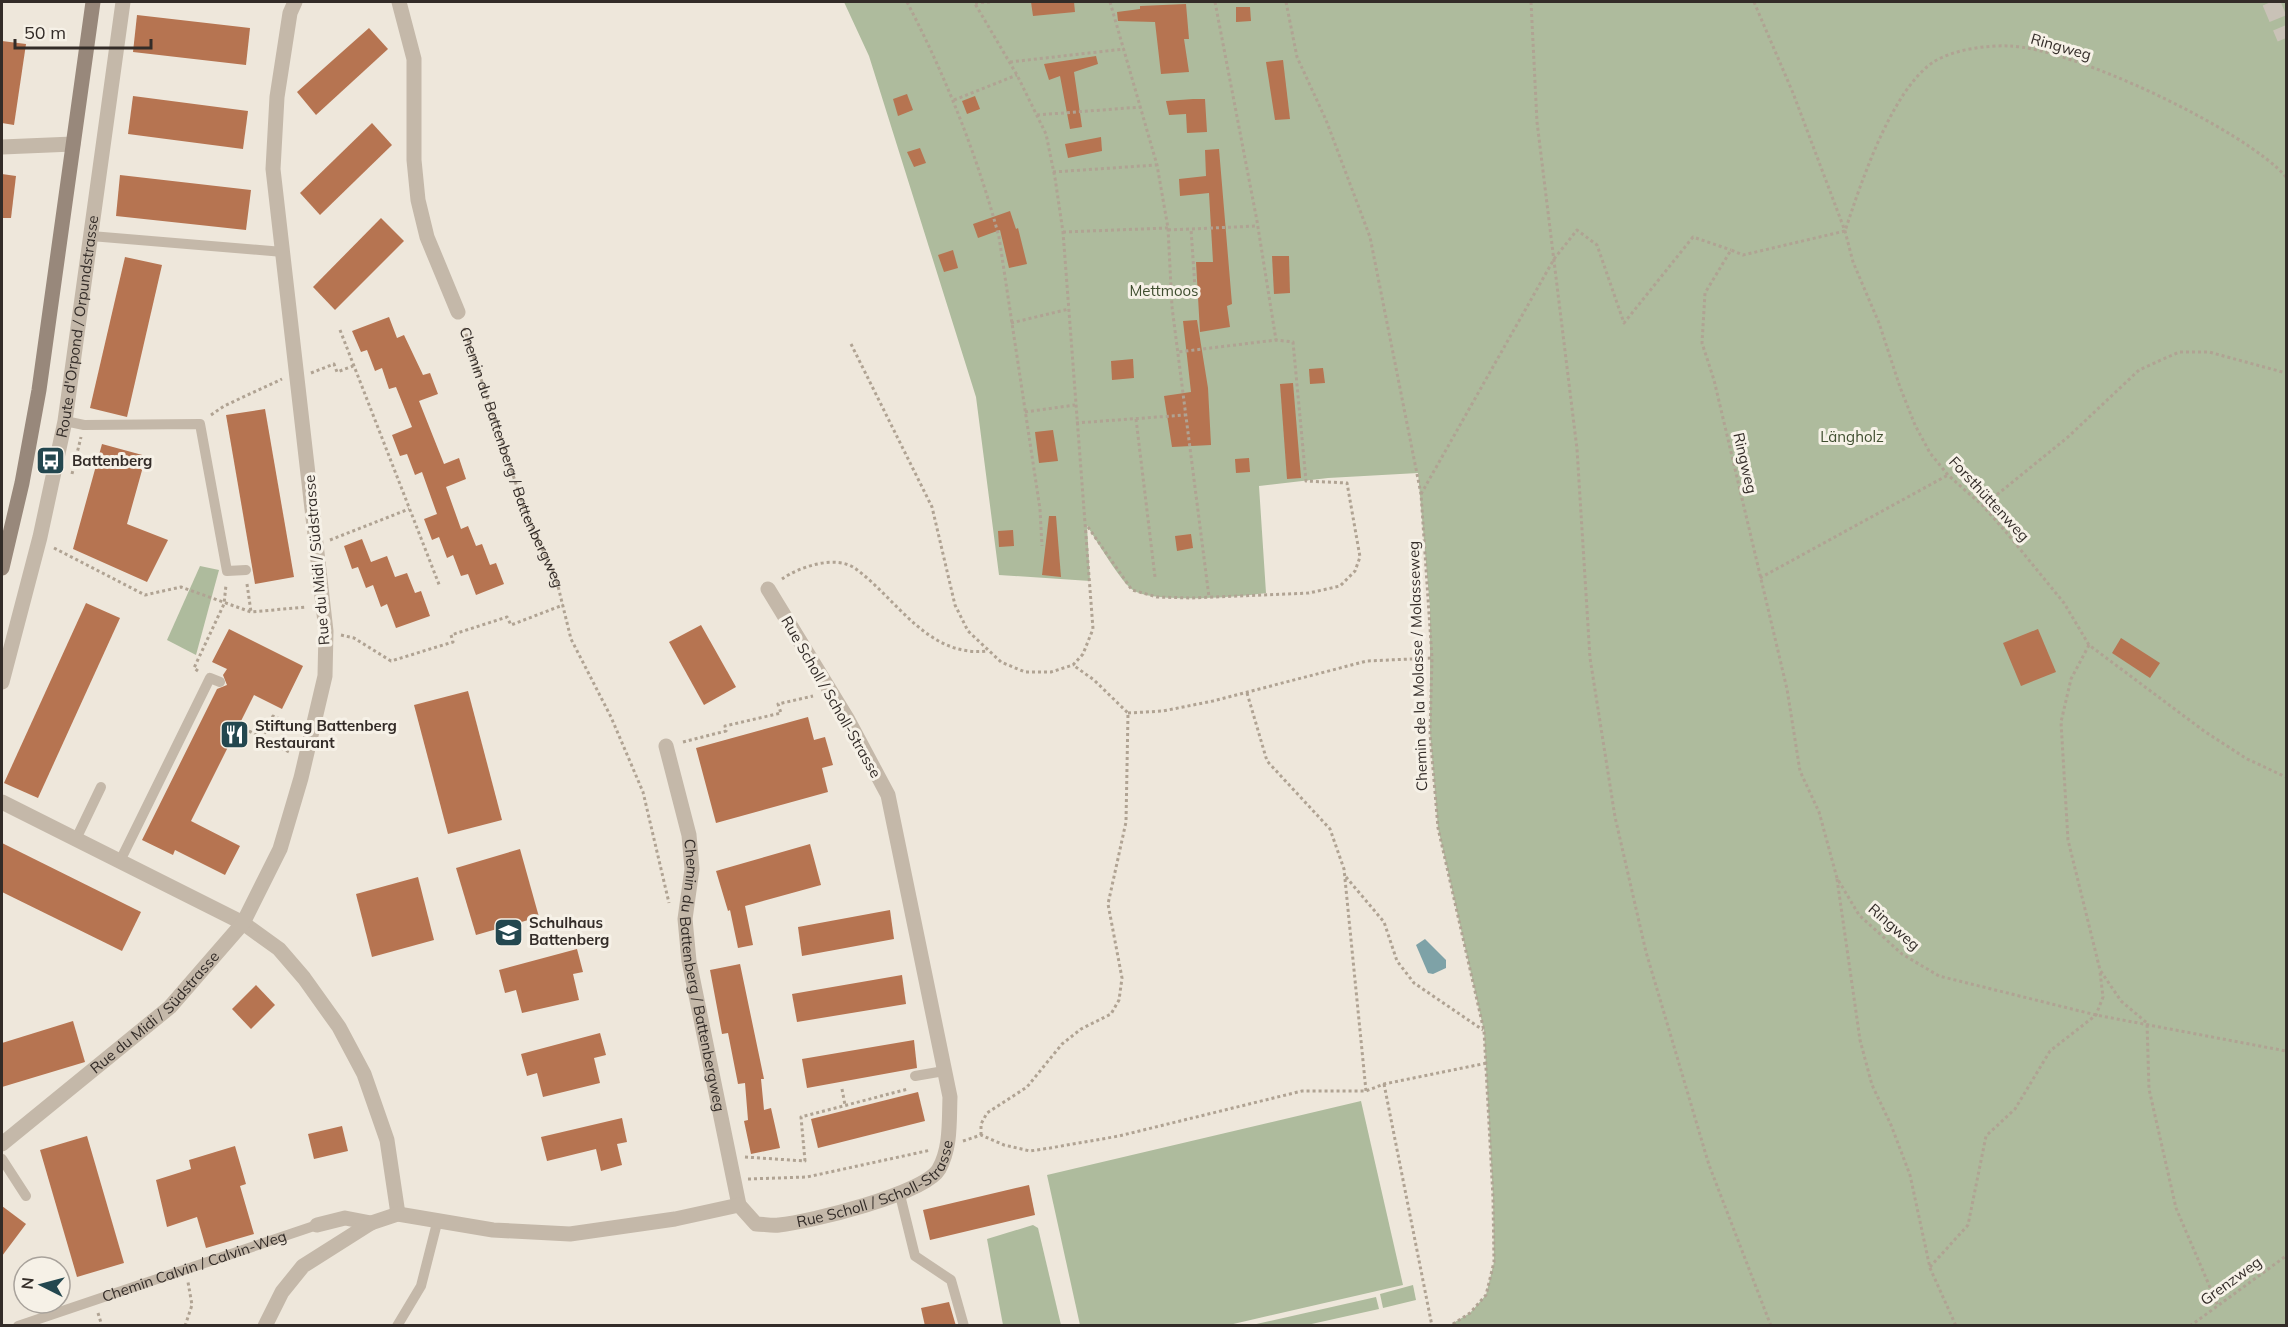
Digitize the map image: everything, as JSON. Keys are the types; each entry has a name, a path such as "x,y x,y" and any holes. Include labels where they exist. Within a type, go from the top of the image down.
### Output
{"main road":[{"name":"Route d'Orpond / Orpundstrasse","path":"2,563 22,483 39,390 93,2"}],"street":[{"name":"Route d'Orpond / Orpundstrasse","path":"2,682 40,537 65,421 123,2"},
{"name":"Rue du Midi / Südstrasse","path":"2,1144 170,1007 243,923 280,849 301,777 325,676 326,631 302,374 283,252 274,158 277,97 290,13 295,2"},
{"name":"Chemin du Battenberg / Battenbergweg","path":"399,2 414,59 414,160 418,200 428,237 458,312"},
{"path":"2,147 73,144"},
{"name":"Rue Scholl / Scholl-Strasse","path":"739,1205 756,1224 778,1225 900,1195 923,1184 938,1171 948,1146 950,1097 888,795 831,692 768,589"},
{"name":"Chemin du Battenberg / Battenbergweg","path":"666,746 689,835 692,869 686,919 689,962 739,1205"},
{"path":"2,802 243,923 279,949 339,1027 364,1074 387,1140 398,1214"},
{"path":"265,1326 282,1292 303,1266 371,1222 398,1214 437,1223 493,1230 570,1234 675,1219 739,1205"},
{"name":"Chemin Calvin / Calvin-Weg","path":"317,1225 345,1218 371,1222"}],"lane":[{"path":"91,236 283,252"},
{"path":"65,421 84,425 200,424 227,572 246,570"},
{"path":"120,861 210,678 220,682"},
{"path":"76,839 101,787"},
{"path":"915,1076 944,1071"},
{"path":"2,1160 26,1196"},
{"path":"900,1195 915,1256 951,1280 963,1326"},
{"path":"397,1326 421,1286 437,1223"},
{"name":"Chemin Calvin / Calvin-Weg","path":"18,1326 317,1225"}],"path":[{"path":"907,2 954,100 988,195 999,237 1040,509 1042,546"},
{"path":"974,2 991,2"},
{"path":"851,344 932,507 955,605 968,631 1001,662 1025,672 1051,672 1073,665 1083,654 1093,629 1087,525 1075,405 1063,232 1046,134 1010,62 974,2"},
{"path":"1110,2 1157,165 1168,229 1171,290 1209,597"},
{"path":"1215,2 1276,340"},
{"name":"Chemin de la Molasse / Molasseweg","path":"1286,2 1297,57 1326,120 1370,237 1421,494 1432,658 1430,734 1438,828 1484,1031 1494,1262 1486,1295 1470,1313 1450,1326"},
{"path":"1531,2 1537,122 1577,448 1590,658 1615,817 1646,952 1709,1165 1771,1326"},
{"name":"Forsthüttenweg","path":"1754,2 1793,93 1845,231 1853,262 1879,323 1915,425 1930,453 1948,475 1983,506 2064,603 2089,645 2212,736 2247,759 2286,777"},
{"name":"Ringweg","path":"1845,231 1878,146 1908,87 1936,60 1974,48 2012,46 2051,53 2174,102 2275,163 2286,177"},
{"path":"1010,62 1124,49"},
{"path":"954,100 1017,75"},
{"path":"1036,115 1141,107"},
{"path":"1053,172 1157,165"},
{"path":"1063,232 1257,226"},
{"path":"1171,290 1195,288 1191,229"},
{"path":"1421,494 1554,259 1577,230 1597,246 1624,323 1693,237 1743,255 1845,231"},
{"name":"Ringweg","path":"1731,250 1705,293 1702,343 1714,380 1759,579 1787,689 1800,771 1819,812 1837,878 1859,915 1902,954 1939,976 2096,1015 2286,1051"},
{"path":"1011,323 1069,309"},
{"name":"Chemin du Battenberg / Battenbergweg","path":"458,312 526,514 556,578 571,639 611,717 643,792 669,903"},
{"path":"340,330 440,587"},
{"path":"1087,525 1132,590 1157,597 1309,593 1340,586 1355,571 1360,557 1347,483 1306,481 1293,342 1276,340 1178,352"},
{"path":"1983,506 2068,437 2139,370 2179,352 2209,352 2286,373"},
{"path":"224,405 302,374 334,364 337,372 354,366"},
{"path":"1025,412 1075,405"},
{"path":"1077,423 1185,415"},
{"path":"1136,419 1155,577"},
{"path":"1759,579 1948,475"},
{"path":"329,540 410,509"},
{"path":"40,537 54,549 145,595 181,587 250,612 313,606"},
{"path":"768,589 796,569 813,563 847,565 855,568 936,641 964,651 988,651"},
{"path":"246,570 250,612"},
{"path":"204,674 194,668 224,604 227,572"},
{"path":"336,634 354,638 391,661 453,642 451,635 474,627 507,617 511,625 563,605"},
{"path":"1930,1268 1968,1225 1986,1136 2014,1109 2050,1051 2096,1015 2103,997 2100,970 2068,840 2061,722 2071,679 2089,645"},
{"path":"1073,665 1128,713 1163,711 1247,693 1367,661 1432,658"},
{"path":"666,746 726,731 725,726 781,712 778,704 831,692"},
{"path":"1247,693 1267,761 1330,829 1344,876 1366,1091"},
{"path":"981,1135 981,1124 987,1113 1027,1087 1062,1044 1081,1029 1111,1014 1119,1000 1122,978 1108,904 1126,822 1128,713"},
{"path":"262,739 273,716 289,723"},
{"path":"249,731 298,756"},
{"path":"1344,876 1384,922 1397,962 1414,983 1484,1031"},
{"path":"1837,878 1860,1040 1872,1085 1891,1125 1910,1175 1930,1268 1956,1326"},
{"path":"2100,970 2121,1001 2146,1023 2149,1089 2176,1208 2218,1306"},
{"path":"734,1180 807,1177 948,1146 981,1135 1004,1146 1030,1151 1119,1136 1302,1091 1366,1091 1384,1084 1487,1063"},
{"path":"1384,1084 1432,1326"},
{"path":"843,1089 845,1106"},
{"path":"729,1156 805,1161 801,1117 911,1089"},
{"name":"Grenzweg","path":"2190,1326 2286,1256"},
{"path":"185,1326 192,1305 186,1268"}],"green space":[{"name":"Längholz","path":"844,2 2286,2 2286,1325 1450,1325 1470,1313 1486,1295 1494,1262 1493,1198 1484,1031 1438,828 1430,733 1430,608 1418,473 1328,478 1259,486 1266,593 1177,598 1159,597 1133,590 1109,561 1087,526 1090,581 999,575 976,397 869,56"},
{"path":"200,566 219,570 196,655 167,640"},
{"path":"1361,1101 1403,1285 1229,1325 1080,1325 1047,1175"},
{"path":"1033,1225 1038,1228 1061,1325 1003,1325 987,1239"},
{"path":"1413,1285 1416,1300 1383,1308 1380,1294"},
{"path":"1376,1297 1379,1309 1307,1325 1252,1325"}],"water":[{"path":"1425,939 1446,960 1446,968 1433,974 1428,973 1416,945"}],"building":[{"path":"1031,2 1074,2 1075,12 1033,16"},
{"path":"1186,4 1189,39 1184,39 1189,72 1161,74 1155,22 1118,21 1117,12 1140,9 1140,6"},
{"path":"1236,7 1250,7 1251,21 1236,22"},
{"path":"137,15 250,28 246,65 133,52"},
{"path":"369,28 388,49 316,115 297,92"},
{"path":"2,41 26,44 14,125 2,123"},
{"path":"1096,56 1098,64 1074,72 1082,127 1070,129 1060,76 1049,80 1044,64"},
{"path":"1283,60 1290,119 1275,120 1266,62"},
{"path":"907,94 913,110 898,116 893,99"},
{"path":"133,96 248,111 243,149 128,134"},
{"path":"975,96 980,109 967,114 962,101"},
{"path":"1205,99 1207,132 1187,133 1186,114 1169,115 1166,101"},
{"path":"372,123 392,145 320,215 300,193"},
{"path":"1101,137 1102,151 1068,158 1065,144"},
{"path":"920,148 926,163 914,167 907,152"},
{"path":"1219,149 1232,304 1227,306 1230,327 1200,332 1196,262 1213,262 1209,193 1180,196 1179,179 1206,176 1205,150"},
{"path":"2,174 16,176 11,218 2,218"},
{"path":"120,175 251,190 246,230 116,216"},
{"path":"1010,211 1016,229 1018,228 1027,264 1009,268 1000,230 978,238 973,224"},
{"path":"381,218 404,241 335,310 313,287"},
{"path":"953,250 958,268 944,272 938,255"},
{"path":"1272,256 1289,256 1290,293 1274,294"},
{"path":"125,257 162,265 127,417 90,408"},
{"path":"389,317 397,338 404,335 423,375 430,373 438,394 419,401 444,464 459,458 466,479 446,487 461,529 468,526 476,546 482,544 490,565 496,563 504,584 476,595 468,574 461,576 453,555 447,558 439,537 432,540 424,519 437,514 422,472 415,475 407,454 400,456 392,435 412,427 396,387 389,389 382,368 375,371 367,350 361,352 352,331"},
{"path":"1197,320 1208,388 1211,445 1172,447 1164,396 1191,392 1183,321"},
{"path":"1133,359 1134,378 1112,380 1111,361"},
{"path":"1323,368 1325,383 1310,384 1309,369"},
{"path":"1293,383 1301,478 1287,479 1280,384"},
{"path":"265,409 294,577 255,584 226,415"},
{"path":"1053,430 1058,461 1039,463 1035,432"},
{"path":"102,444 146,456 127,524 168,540 147,582 73,549"},
{"path":"1249,458 1250,472 1236,473 1235,459"},
{"path":"1049,516 1056,516 1061,577 1042,575"},
{"path":"1013,530 1014,546 999,547 998,531"},
{"path":"1191,534 1193,548 1177,551 1175,536"},
{"path":"362,539 371,562 387,556 395,577 407,573 415,593 421,591 430,616 396,628 387,604 381,607 373,585 366,588 358,567 352,569 344,546"},
{"path":"86,603 120,618 38,798 4,783"},
{"path":"701,625 736,687 704,705 669,642"},
{"path":"229,629 303,666 282,709 254,695 191,821 240,846 225,875 175,850 173,855 142,840 217,689 227,685 223,675 227,669 212,662"},
{"path":"2038,629 2056,672 2021,686 2003,643"},
{"path":"2121,638 2160,663 2150,678 2112,653"},
{"path":"468,691 502,820 448,834 414,705"},
{"path":"808,717 814,740 825,737 833,765 822,768 828,792 716,823 696,748"},
{"path":"2,843 141,912 122,951 2,892"},
{"path":"810,844 821,885 745,906 753,945 738,948 730,910 728,911 716,871"},
{"path":"520,849 539,917 476,935 456,868"},
{"path":"418,877 434,940 372,957 356,894"},
{"path":"890,910 894,939 802,956 798,927"},
{"path":"577,949 583,972 573,974 579,1000 522,1013 516,990 505,993 499,970"},
{"path":"740,964 764,1079 761,1079 764,1110 771,1108 780,1148 751,1154 744,1121 748,1120 745,1083 738,1084 728,1033 722,1034 710,970"},
{"path":"902,975 906,1004 797,1022 792,994"},
{"path":"256,985 275,1005 251,1029 232,1009"},
{"path":"73,1021 85,1062 2,1087 2,1043"},
{"path":"600,1033 606,1055 594,1058 600,1083 543,1097 537,1073 527,1076 521,1054"},
{"path":"914,1040 917,1068 807,1088 802,1059"},
{"path":"918,1092 925,1121 818,1148 811,1119"},
{"path":"622,1118 627,1142 617,1144 622,1165 601,1171 596,1149 547,1161 541,1137"},
{"path":"342,1126 348,1151 314,1159 308,1134"},
{"path":"87,1136 124,1263 77,1277 40,1150"},
{"path":"235,1146 246,1184 240,1186 254,1234 206,1248 197,1217 167,1227 156,1180 191,1169 189,1160"},
{"path":"1029,1185 1035,1215 930,1240 923,1210"},
{"path":"2,1206 26,1224 2,1256"},
{"path":"949,1302 956,1326 925,1326 921,1308"}],"tunnel":[{"path":"2271,2 2286,38"}],"place":[{"name":"Battenberg","path":"51,461"},
{"name":"Stiftung Battenberg Restaurant","path":"234,735"},
{"name":"Schulhaus Battenberg","path":"508,932"}],"park label":[{"name":"Mettmoos","path":"1164,291"}]}
